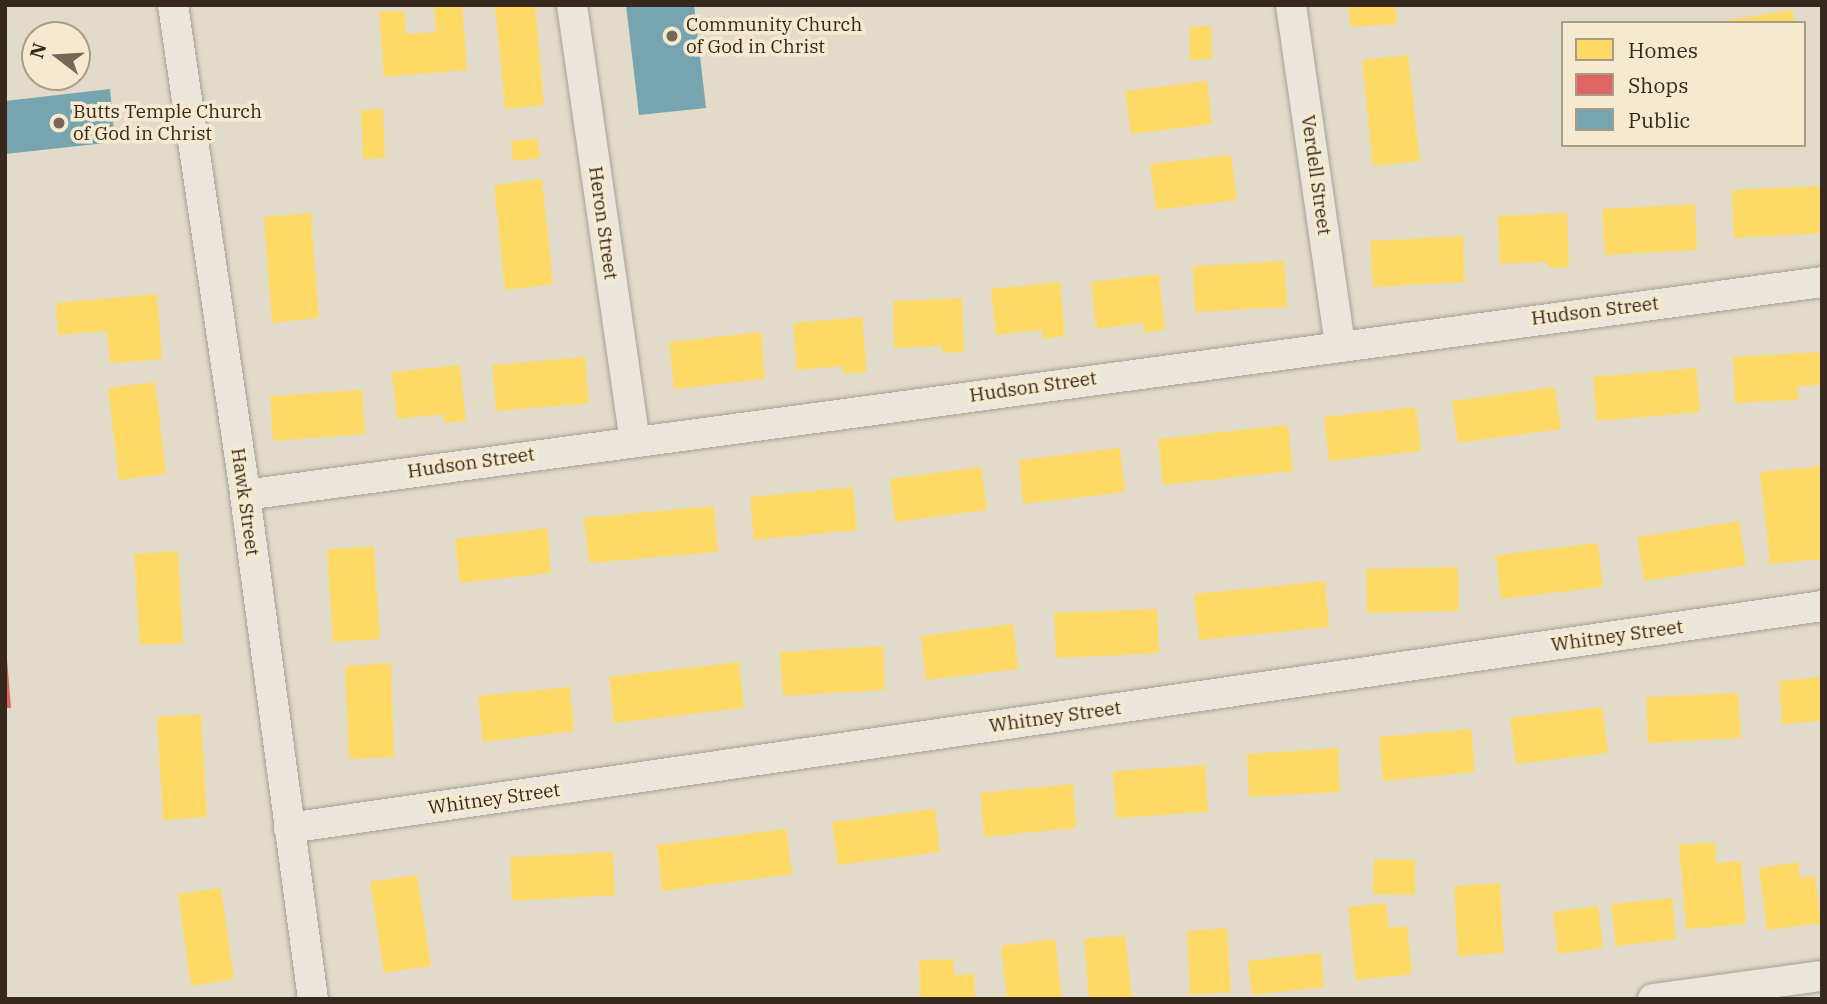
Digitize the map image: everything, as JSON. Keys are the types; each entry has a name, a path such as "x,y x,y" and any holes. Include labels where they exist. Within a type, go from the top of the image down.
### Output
{"street":[{"name":"Hawk Street","path":"173,5 245,495 313,999"},
{"name":"Heron Street","path":"572,5 635,441"},
{"name":"Verdell Street","path":"1291,5 1340,345"},
{"name":"Hudson Street","path":"245,495 1822,282"},
{"name":"Whitney Street","path":"289,828 1822,606"},
{"path":"1653,999 1822,976"}],"building: Homes":[{"path":"434,5 462,5 467,70 384,77 379,12 404,11 406,34 436,32"},
{"path":"495,5 535,5 544,105 505,109"},
{"path":"1349,5 1396,5 1397,24 1350,27"},
{"path":"1792,10 1795,21 1722,21"},
{"path":"1211,26 1212,59 1190,60 1189,27"},
{"path":"1408,55 1420,161 1373,166 1362,60"},
{"path":"1207,81 1212,124 1131,134 1125,91"},
{"path":"383,109 385,158 363,159 361,110"},
{"path":"537,138 540,158 513,161 511,141"},
{"path":"1231,155 1237,200 1156,210 1150,164"},
{"path":"542,179 553,284 505,290 494,185"},
{"path":"1822,186 1822,233 1734,238 1732,190"},
{"path":"1695,204 1697,250 1605,255 1602,209"},
{"path":"311,213 319,318 272,323 264,217"},
{"path":"1567,213 1569,267 1548,268 1548,262 1500,264 1498,216"},
{"path":"1463,236 1465,282 1373,287 1370,241"},
{"path":"1284,261 1287,307 1195,312 1193,266"},
{"path":"1159,274 1165,330 1144,333 1143,323 1096,329 1091,282"},
{"path":"1060,282 1065,336 1043,339 1042,330 996,335 991,289"},
{"path":"157,294 162,359 110,363 107,331 58,335 56,303"},
{"path":"962,298 964,352 942,353 942,346 894,348 893,301"},
{"path":"862,317 867,372 844,374 843,366 797,370 793,323"},
{"path":"761,332 765,379 674,389 669,342"},
{"path":"1822,352 1822,385 1797,386 1798,400 1735,403 1733,357"},
{"path":"585,357 589,403 496,411 492,365"},
{"path":"460,365 466,421 444,423 443,414 397,419 392,372"},
{"path":"1696,368 1700,412 1597,421 1593,377"},
{"path":"155,382 166,474 119,480 108,388"},
{"path":"1555,387 1561,429 1458,443 1452,401"},
{"path":"362,390 365,434 273,441 270,396"},
{"path":"1416,407 1421,451 1329,461 1324,417"},
{"path":"1288,425 1293,471 1163,485 1158,439"},
{"path":"1120,448 1125,492 1023,504 1019,460"},
{"path":"1822,466 1822,559 1770,564 1760,472"},
{"path":"981,467 987,510 895,522 890,479"},
{"path":"853,487 857,530 754,540 750,497"},
{"path":"714,506 718,552 589,563 584,518"},
{"path":"1739,521 1746,565 1644,581 1637,537"},
{"path":"547,528 551,573 460,583 455,539"},
{"path":"1598,543 1603,587 1501,599 1496,555"},
{"path":"374,546 380,639 333,642 327,550"},
{"path":"178,551 183,643 140,645 134,554"},
{"path":"1458,567 1459,611 1367,613 1366,569"},
{"path":"1325,581 1329,627 1199,640 1194,594"},
{"path":"1157,609 1159,653 1056,658 1054,613"},
{"path":"1013,624 1018,669 926,680 921,636"},
{"path":"883,646 885,690 783,696 780,652"},
{"path":"739,662 744,708 614,723 609,677"},
{"path":"391,663 394,757 349,759 345,666"},
{"path":"1822,677 1822,721 1782,724 1779,681"},
{"path":"570,687 574,731 483,742 478,696"},
{"path":"1738,693 1741,738 1648,743 1646,697"},
{"path":"1602,707 1608,753 1516,764 1510,718"},
{"path":"201,714 207,817 163,820 157,717"},
{"path":"1471,729 1475,772 1383,781 1379,737"},
{"path":"1338,748 1340,792 1249,797 1247,754"},
{"path":"1205,765 1208,812 1116,818 1113,771"},
{"path":"1073,784 1076,828 984,837 980,793"},
{"path":"935,809 940,852 838,865 832,822"},
{"path":"786,829 792,874 662,891 657,845"},
{"path":"1715,842 1716,863 1741,861 1746,924 1686,929 1679,845"},
{"path":"613,852 615,895 512,901 510,857"},
{"path":"1374,859 1415,860 1415,895 1373,894"},
{"path":"1798,862 1800,878 1815,876 1821,923 1767,930 1759,868"},
{"path":"417,875 431,966 384,973 370,882"},
{"path":"1500,883 1504,953 1458,956 1454,886"},
{"path":"221,888 234,979 191,986 178,894"},
{"path":"1672,898 1676,939 1616,946 1611,904"},
{"path":"1386,903 1389,928 1407,926 1412,974 1356,980 1348,907"},
{"path":"1598,906 1603,948 1558,954 1553,912"},
{"path":"1227,928 1231,992 1190,995 1187,931"},
{"path":"1125,935 1132,998 1089,999 1084,939"},
{"path":"1055,939 1062,999 1007,999 1001,946"},
{"path":"1321,953 1324,987 1252,995 1248,961"},
{"path":"953,959 954,975 974,974 975,999 920,999 919,960"}],"building: Shops":[{"path":"7,659 11,708 5,708"}],"building: Public":[{"path":"626,5 694,5 706,108 639,115"},
{"path":"110,89 115,142 5,154 5,101"}],"place":[{"name":"Community Church of God in Christ","path":"672,36"},
{"name":"Butts Temple Church of God in Christ","path":"59,123"}]}
